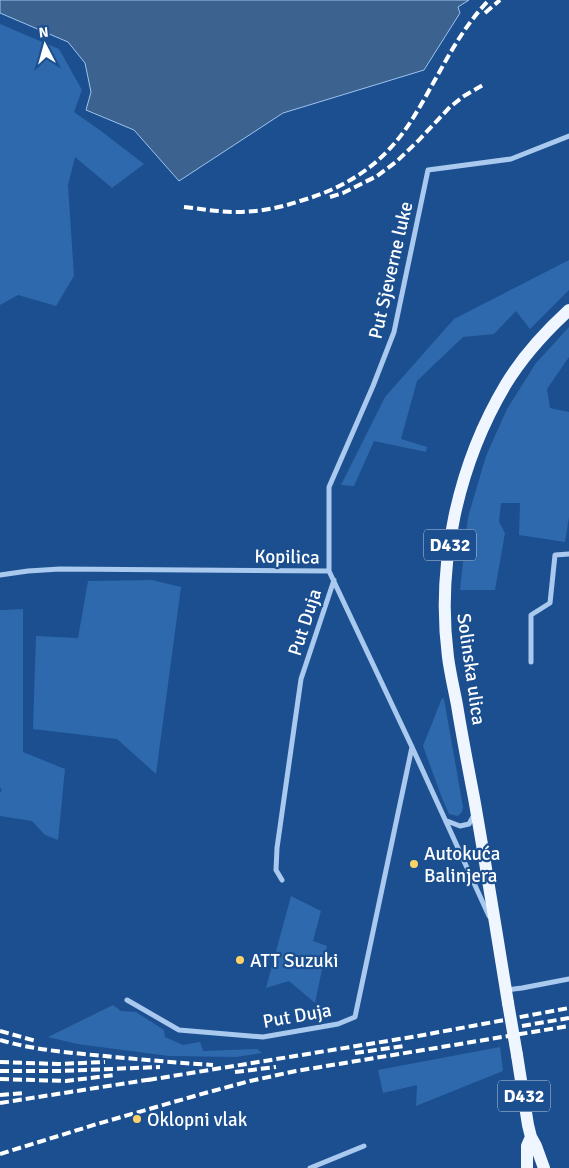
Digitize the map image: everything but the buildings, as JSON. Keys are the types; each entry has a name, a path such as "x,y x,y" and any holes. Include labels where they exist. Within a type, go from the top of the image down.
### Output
{"main road":[{"name":"Solinska ulica","path":"531,1137 448,656 445,606 447,562 455,516 465,477 489,415 506,384 524,358 569,310"},
{"name":"D432","path":"527,1168 527,1146 531,1137"},
{"name":"D432","path":"531,1137 544,1168"}],"street":[{"name":"Put Sjeverne luke","path":"329,571 329,488 394,332 428,170 511,159 569,136"},
{"path":"531,662 531,615 550,603 556,555 569,554"},
{"name":"Kopilica","path":"0,574 28,570 60,569 329,571 496,930"},
{"name":"Put Duja","path":"282,880 276,870 277,848 301,679 334,580"},
{"name":"Put Duja","path":"127,1000 179,1030 255,1037 338,1024 355,1017 412,747"},
{"path":"446,821 460,826 469,824 476,812"},
{"path":"505,990 569,979"},
{"path":"310,1168 364,1146"}],"shaded area":[{"path":"0,0 469,0 458,7 460,13 424,70 283,113 179,181 134,130 86,110 91,92 85,63 68,42 0,13"},
{"path":"0,24 59,49 82,90 74,112 144,164 112,188 75,157 68,185 74,276 56,306 18,295 0,305"},
{"path":"569,260 569,290 530,329 516,311 494,334 463,337 417,381 401,439 427,447 426,452 374,441 354,486 341,485 385,397 454,319"},
{"path":"569,327 569,357 547,389 550,408 569,412 569,517 565,542 519,535 520,503 501,503 499,522 505,533 495,590 460,590 468,517 486,456 507,409 536,363"},
{"path":"152,580 181,587 156,774 117,739 33,729 36,636 78,638 88,581"},
{"path":"23,609 23,752 65,769 58,840 45,835 32,821 0,816 0,792 2,791 0,787 0,610"},
{"path":"442,698 444,699 463,807 462,812 458,816 449,814 423,746"},
{"path":"291,896 321,911 313,941 327,946 315,1003 289,981 266,988"},
{"path":"113,1005 121,1011 136,1012 164,1030 165,1037 183,1045 200,1042 203,1051 257,1049 262,1053 236,1057 169,1056 77,1044 48,1037"},
{"path":"500,1047 503,1071 416,1106 417,1085 383,1093 378,1070"}],"railway":[{"path":"184,207 230,212 269,209 318,195 365,171 391,148 402,134 457,42 477,13 489,0"},
{"path":"485,13 500,0"},
{"path":"330,197 343,193 377,176 396,162 450,107 483,85"},
{"path":"148,1080 418,1036 569,1008"},
{"path":"522,1026 569,1018"},
{"path":"0,1154 97,1124 250,1081 296,1071 569,1026"},
{"path":"0,1031 36,1041"},
{"path":"0,1040 28,1047 57,1051 213,1065"},
{"path":"355,1053 404,1046"},
{"path":"0,1062 58,1064 105,1062"},
{"path":"0,1071 160,1067"},
{"path":"235,1072 276,1067"},
{"path":"0,1079 66,1081 114,1075"},
{"path":"0,1103 153,1079"},
{"path":"0,1095 25,1093"}],"place":[{"name":"Autokuća Balinjera","path":"414,864"},
{"name":"ATT Suzuki","path":"240,960"},
{"name":"Oklopni vlak","path":"137,1119"}]}
